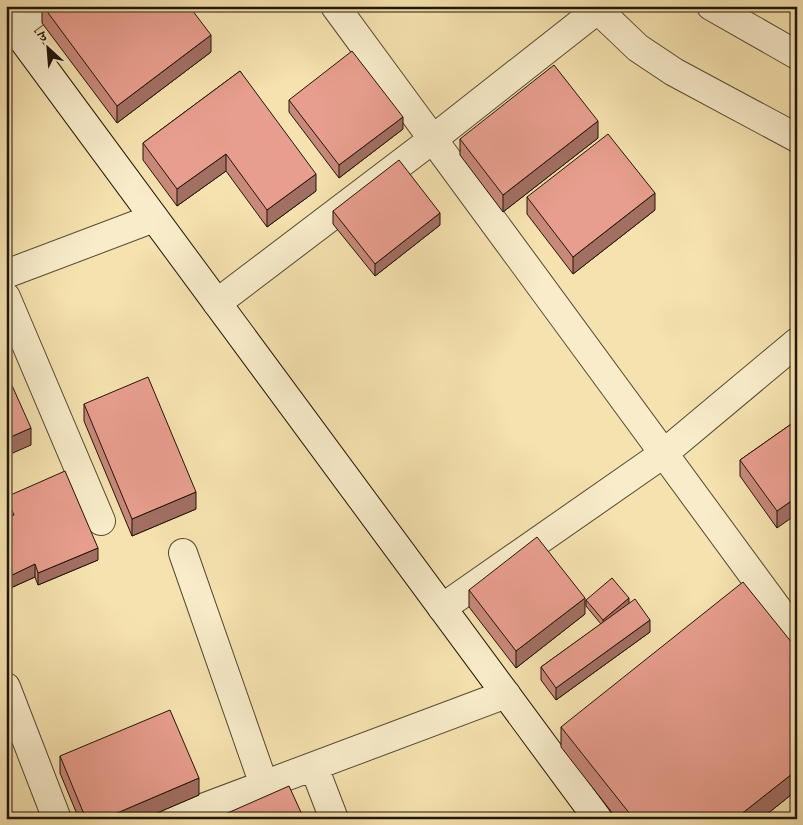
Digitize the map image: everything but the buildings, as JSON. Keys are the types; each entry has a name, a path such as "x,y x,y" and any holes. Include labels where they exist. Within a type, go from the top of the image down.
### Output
{"street":[{"path":"44,6 11,23 598,819"},
{"path":"335,6 797,635"},
{"path":"711,6 797,55"},
{"path":"217,303 433,140 595,8 638,48 674,72 797,138"},
{"path":"6,274 154,218"},
{"path":"6,297 101,521"},
{"path":"442,608 663,454 797,342"},
{"path":"183,553 264,785"},
{"path":"6,687 57,819"},
{"path":"173,819 506,694"},
{"path":"314,767 334,819"}]}
